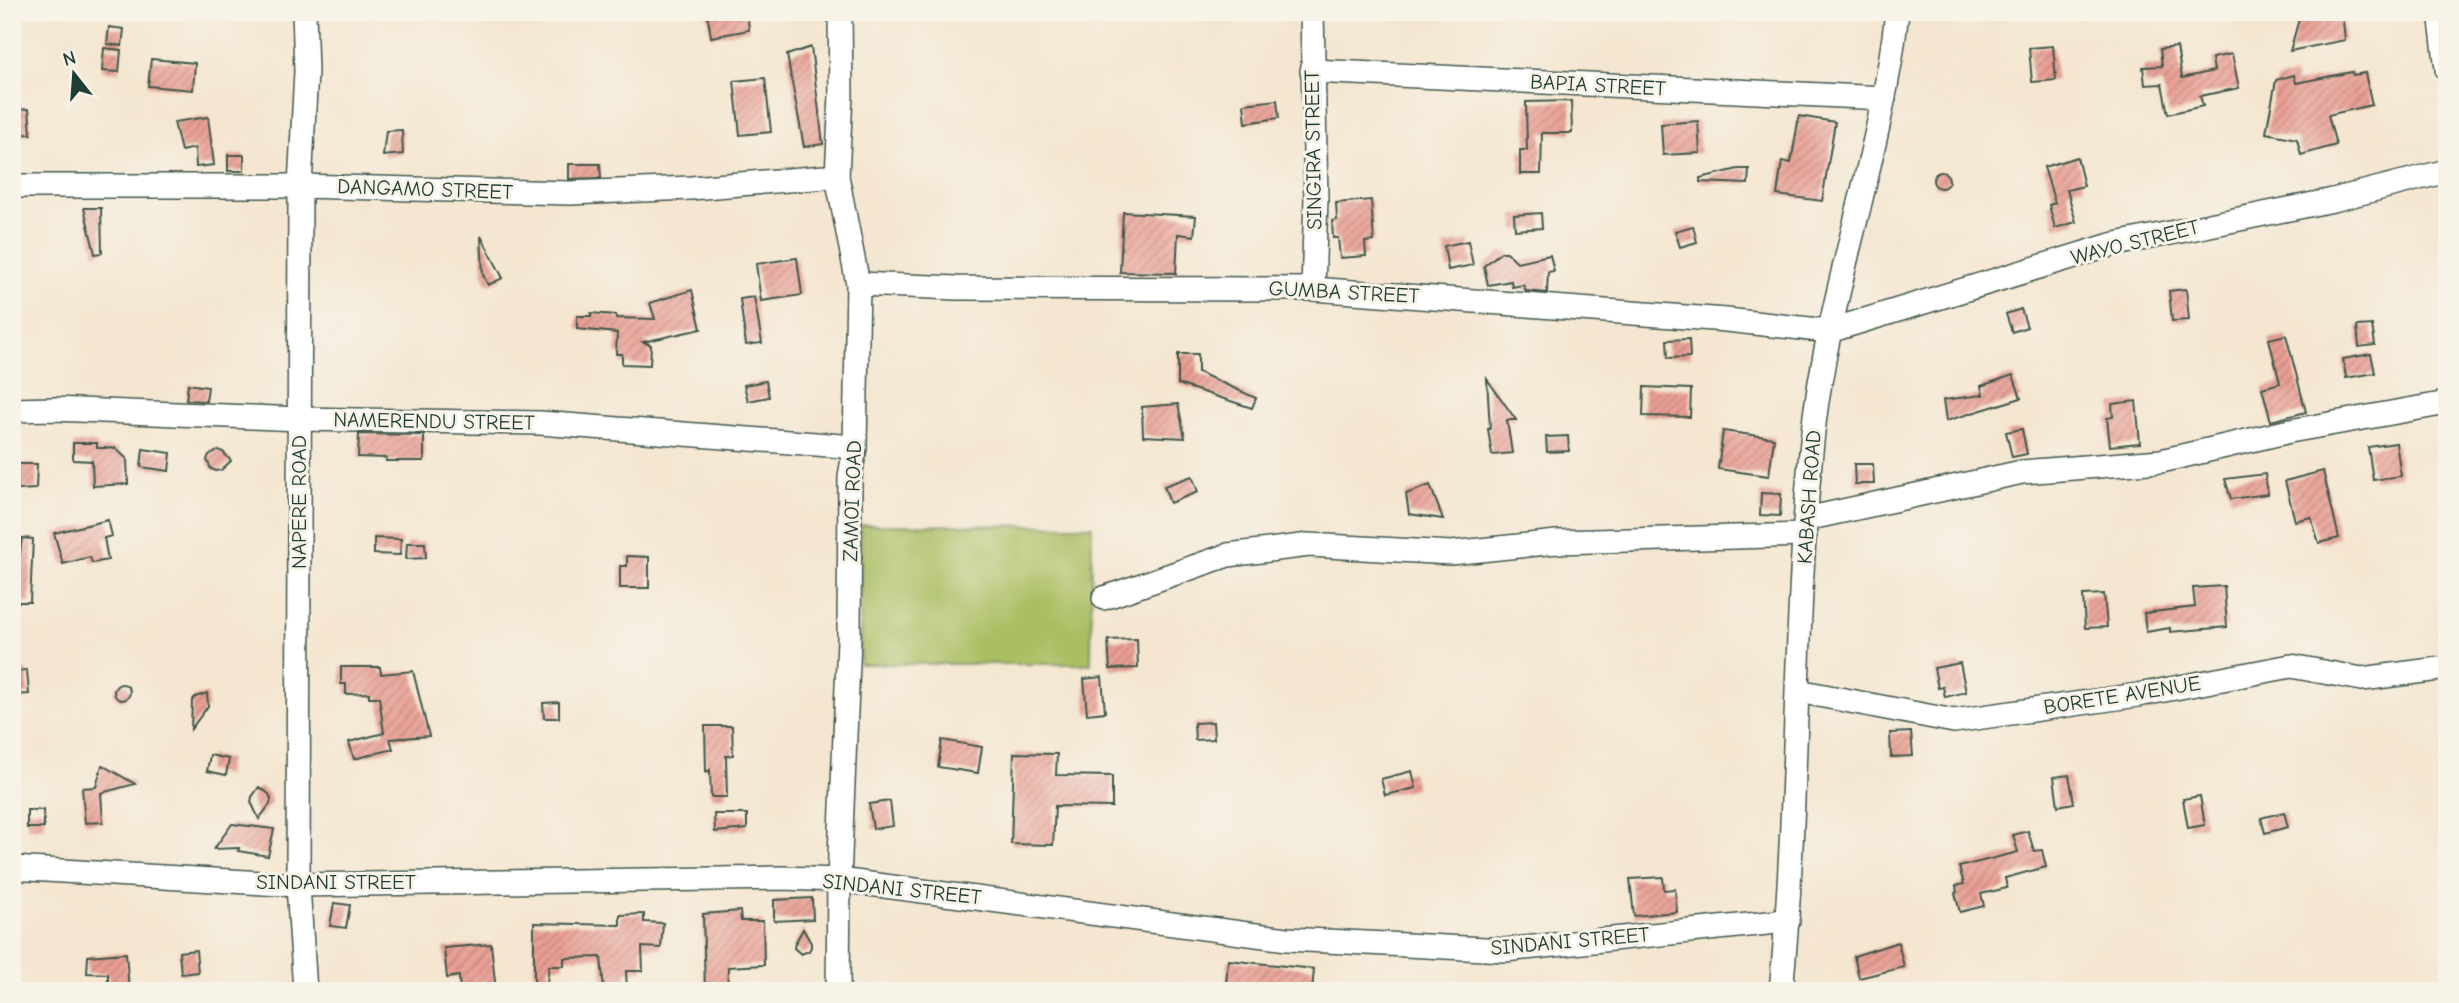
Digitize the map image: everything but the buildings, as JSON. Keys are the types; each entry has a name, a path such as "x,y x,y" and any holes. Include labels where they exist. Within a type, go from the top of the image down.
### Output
{"street":[{"name":"NAPERE ROAD","path":"303,12 306,72 300,186 298,885 305,991"},
{"name":"ZAMOI ROAD","path":"838,991 839,880 849,639 850,477 855,447 858,284 837,176 841,95 840,12"},
{"name":"SINGIRA STREET","path":"1312,12 1315,198 1313,289"},
{"name":"KABASH ROAD","path":"1781,991 1788,921 1806,527 1814,430 1829,331 1892,65 1897,12"},
{"path":"2440,12 2447,69"},
{"name":"BAPIA STREET","path":"1312,71 1884,98"},
{"name":"WAYO STREET","path":"1829,331 2111,246 2333,200 2447,171"},
{"name":"DANGAMO STREET","path":"12,186 300,186 570,193 703,187 837,176"},
{"name":"GUMBA STREET","path":"858,284 957,288 1313,289 1726,320 1829,331"},
{"path":"1104,598 1228,555 1309,545 1451,553 1558,542 1806,527 2022,472 2161,461 2290,432 2447,403"},
{"name":"NAMERENDU STREET","path":"12,410 540,423 855,447"},
{"name":"BORETE AVENUE","path":"1798,691 1954,721 2138,695 2291,666 2362,679 2447,668"},
{"name":"SINDANI STREET","path":"12,868 298,885 782,878 839,880 1287,939 1504,950 1788,921"}],"green space":[{"path":"861,525 1092,526 1091,664 860,664"}]}
